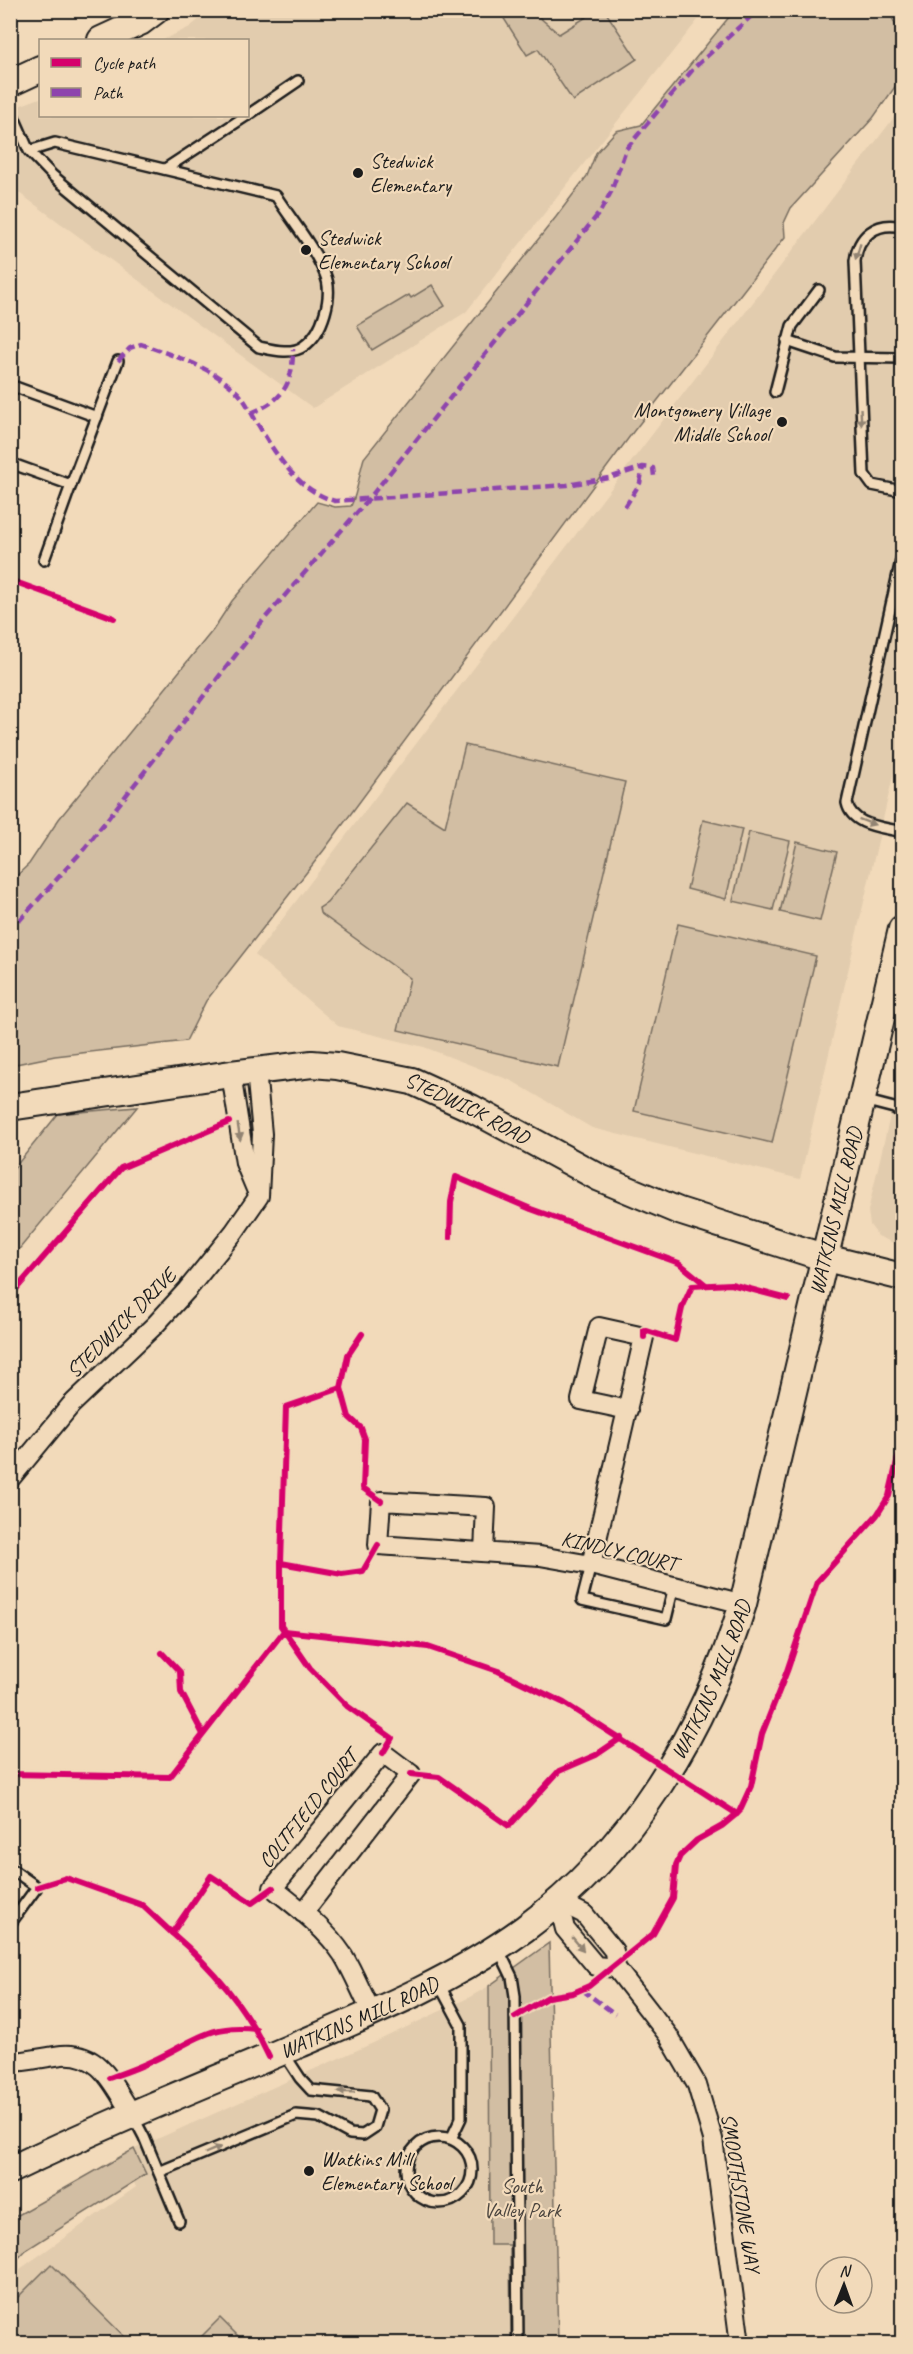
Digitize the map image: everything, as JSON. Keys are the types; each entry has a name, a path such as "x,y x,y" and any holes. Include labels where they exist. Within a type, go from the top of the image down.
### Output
{"street":[{"path":"103,39 140,22 156,10"},
{"path":"10,83 39,69"},
{"name":"WATKINS MILL ROAD","path":"10,2170 132,2114 438,1983 497,1947 558,1901 628,1828 670,1769 711,1694 743,1604 901,944"},
{"name":"STEDWICK ROAD","path":"10,1107 231,1074 312,1064 337,1066 412,1081 471,1108 600,1178 679,1211 826,1258 903,1277"},
{"path":"256,1071 262,1134 259,1196"},
{"path":"231,1074 245,1163 259,1196"},
{"name":"STEDWICK DRIVE","path":"10,1479 58,1419 155,1325 187,1290 234,1232 259,1196"},
{"path":"591,1565 628,1410 644,1337 599,1327 581,1400 628,1410"},
{"name":"KINDLY COURT","path":"484,1552 486,1508 381,1501 378,1545 540,1556 591,1565 743,1604"},
{"name":"COLTFIELD COURT","path":"303,1913 411,1774 383,1753 273,1888 303,1913 321,1928 343,1955 372,2013"},
{"name":"SMOOTHSTONE WAY","path":"558,1901 565,1929 596,1966 616,1968 681,2054 691,2072 707,2113 718,2170 740,2343"},
{"path":"10,2062 64,2055 90,2058 107,2074 132,2114"}],"lane":[{"path":"249,114 298,81"},
{"path":"10,108 29,151 53,176 259,347 281,352 304,347 319,327 328,300 326,276 276,196 55,143 29,151"},
{"path":"165,170 244,117"},
{"path":"903,227 892,225 875,228 864,237 857,249 855,261 865,478 872,484 903,491"},
{"path":"775,392 787,341 796,320 819,290"},
{"path":"787,341 827,355 859,359 903,358"},
{"path":"44,560 117,362"},
{"path":"10,385 97,417"},
{"path":"10,463 71,485"},
{"path":"903,556 847,797 849,811 860,821 903,832"},
{"path":"863,1100 894,1108 903,1113"},
{"path":"591,1565 582,1600 666,1619 674,1586"},
{"path":"10,1868 37,1887 10,1924"},
{"path":"497,1947 512,1977 515,1996 518,2343"},
{"path":"438,1983 461,2025 460,2118 451,2139"},
{"path":"159,2172 296,2115 319,2117 357,2136 367,2134 375,2127 380,2110 371,2096 311,2090 300,2078 283,2051"},
{"path":"132,2114 179,2221"},
{"path":"431,2138 451,2139 459,2143 470,2157 472,2177 468,2187 452,2200 431,2202 412,2190 407,2180 408,2158 413,2149 431,2138"}],"shaded area":[{"name":"Stedwick Elementary School","path":"209,11 705,11 466,312 313,408 11,187 11,109 39,98 39,117 249,117 249,39 165,39 190,27"},
{"name":"Montgomery Village Middle School","path":"902,107 902,737 800,1179 592,1128 512,1081 424,1047 338,1026 255,955"},
{"path":"902,1064 902,1247 878,1236 870,1225 868,1211"},
{"name":"Watkins Mill Elementary School","path":"489,1986 490,2244 510,2244 511,2343 11,2343 10,2276 136,2187 121,2155 371,2044"}],"green space":[{"path":"513,11 532,11 559,34 596,11 605,11 637,59 573,101 538,49 527,55 503,17"},
{"path":"734,11 889,11 902,39 902,77 873,118 791,208 784,223 785,237 633,432 324,850 206,1001 186,1041 55,1056 11,1065 11,881 29,864 59,819 213,630 232,601 317,502 335,507 351,506 364,458 556,217 587,176 596,153 616,131 641,125"},
{"path":"432,285 445,306 372,350 357,326 409,295 411,298"},
{"path":"465,745 625,782 558,1067 398,1030 410,978 320,913 319,908 327,903 407,803 445,827"},
{"path":"703,820 742,829 726,899 687,889"},
{"path":"749,832 790,841 773,910 733,901"},
{"path":"797,842 837,852 820,921 780,912"},
{"path":"678,924 816,956 772,1143 634,1111"},
{"path":"137,1107 11,1259 11,1172 58,1114"},
{"name":"South Valley Park","path":"549,1943 558,2343 511,2343 510,2245 490,2245 489,1986"},
{"path":"134,2149 146,2174 26,2250 11,2266 11,2219"},
{"path":"51,2264 131,2343 11,2343 11,2304"},
{"path":"220,2318 245,2343 195,2343"}],"marked path":[{"path":"10,931 84,849 260,624 367,501 600,212 611,192 626,149 695,67 758,10"},
{"path":"118,361 130,348 141,344 203,368 226,382 242,398 271,446 289,470 309,489 335,501 567,485 609,478 643,467 653,468 654,476"},
{"path":"251,413 271,402 284,389 291,372 293,349"},
{"path":"625,507 640,483 643,467"},
{"path":"582,1990 615,2014"}],"cycle path":[{"path":"10,580 114,618"},
{"path":"10,1296 121,1168 229,1122"},
{"path":"450,1237 451,1202 456,1177 531,1209 679,1263 706,1285"},
{"path":"644,1337 644,1330 675,1340 682,1308 692,1286 731,1284 788,1299"},
{"path":"362,1334 348,1355 341,1388 349,1417 361,1428 365,1439 363,1488 381,1501"},
{"path":"341,1388 286,1407 281,1563 342,1574 363,1571 378,1545"},
{"path":"515,2017 548,1997 573,1993 589,1986 653,1934 673,1898 676,1865 680,1856 697,1840 722,1826 739,1812 751,1786 762,1734 787,1671 817,1582 877,1515 889,1496 902,1440"},
{"path":"281,1563 281,1626 310,1668 347,1706 392,1738 383,1753"},
{"path":"10,1774 170,1777 284,1631 428,1647 498,1671 564,1703 737,1814"},
{"path":"162,1653 180,1672 181,1692 203,1734"},
{"path":"411,1774 439,1777 509,1826 559,1771 596,1755 621,1738"},
{"path":"37,1887 66,1878 142,1905 172,1933 211,1876 252,1903 273,1888"},
{"path":"172,1933 228,1990 250,2022 269,2057"},
{"path":"109,2078 147,2064 213,2031 256,2029"}],"place":[{"name":"Stedwick Elementary","path":"358,173"},
{"name":"Stedwick Elementary School","path":"306,250"},
{"name":"Montgomery Village Middle School","path":"782,422"},
{"name":"Watkins Mill Elementary School","path":"309,2171"}]}
